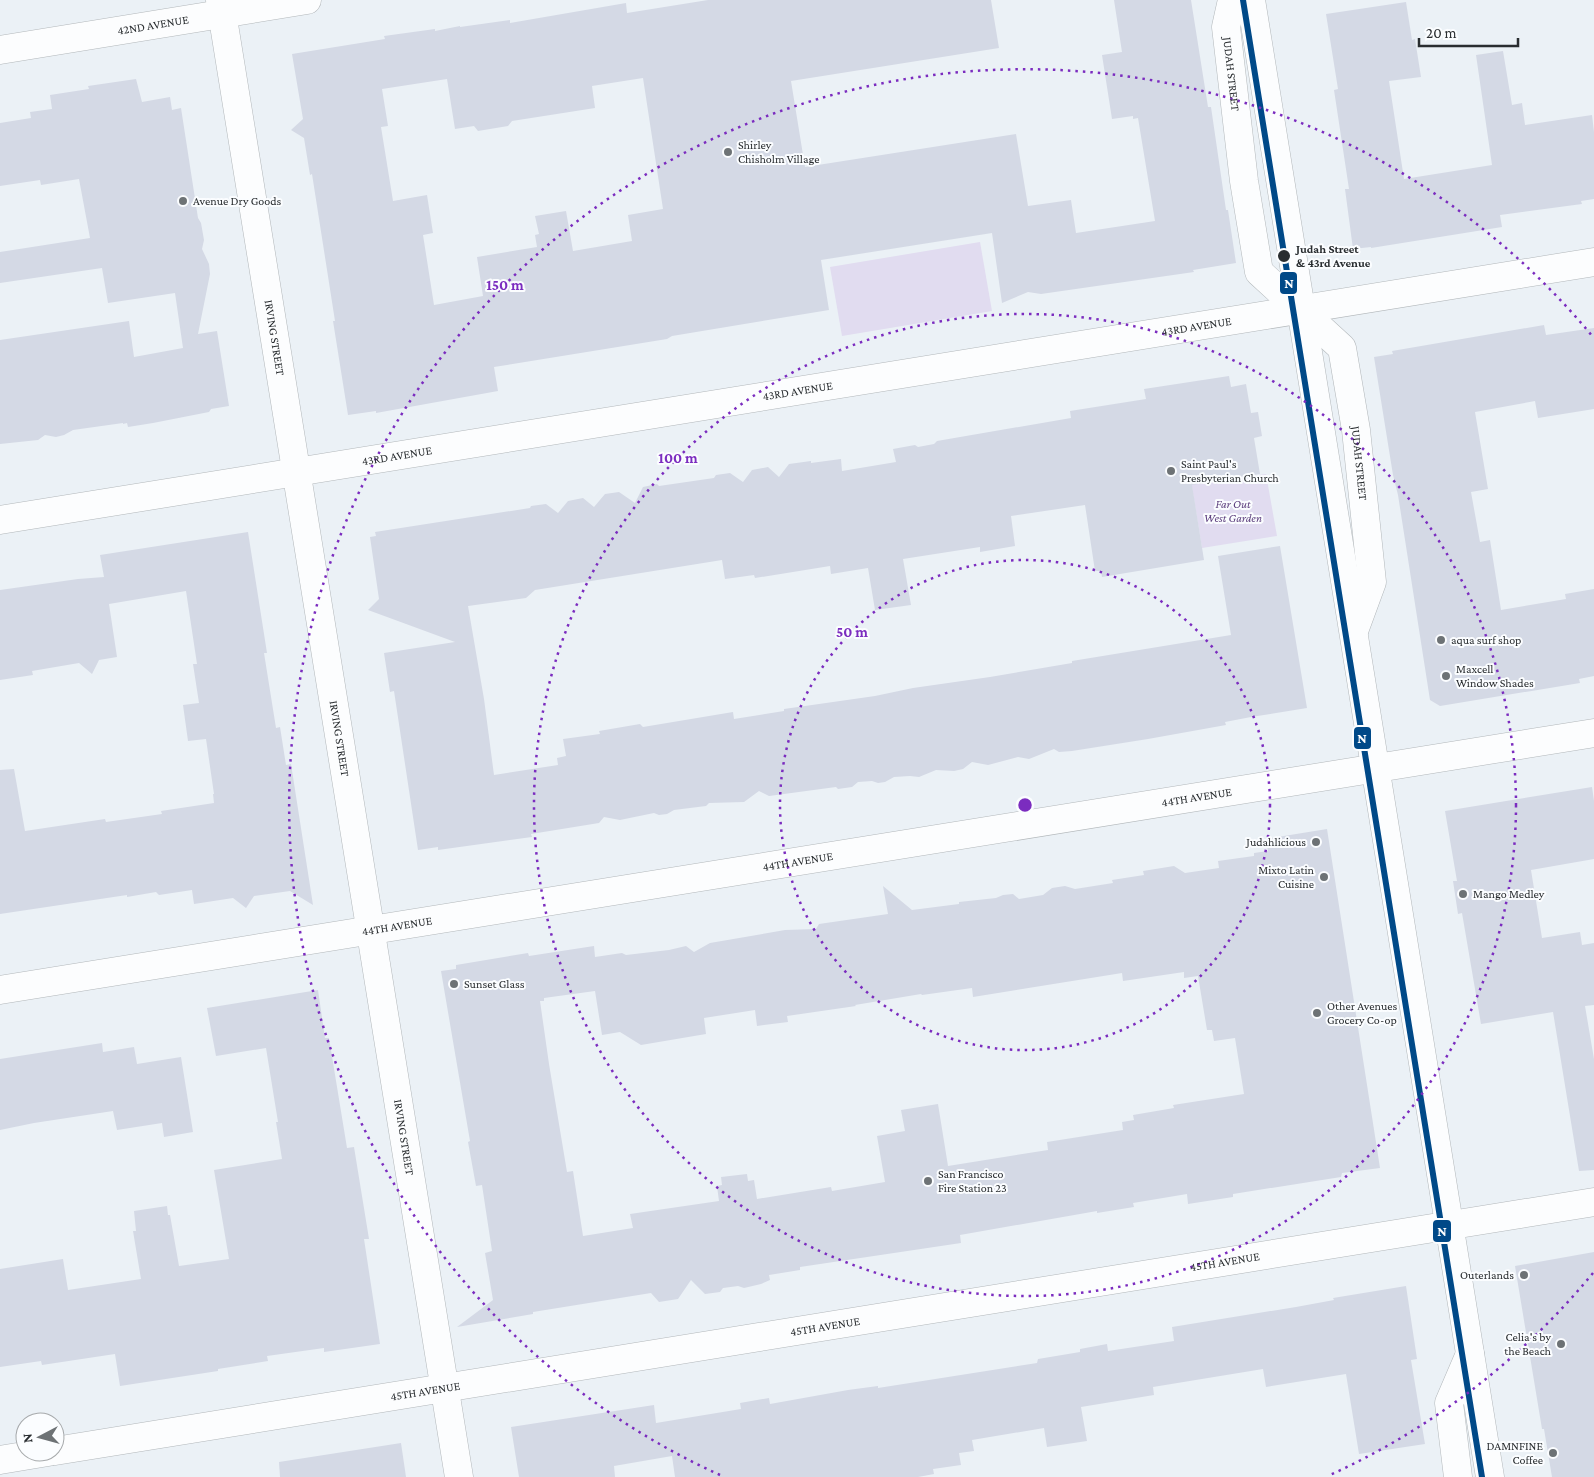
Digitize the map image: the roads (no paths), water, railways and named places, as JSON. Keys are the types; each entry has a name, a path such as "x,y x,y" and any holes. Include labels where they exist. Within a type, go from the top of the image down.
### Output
{"street":[{"name":"42ND AVENUE","path":"0,50 221,7 307,0"},
{"name":"JUDAH STREET","path":"1232,0 1226,27 1244,181 1259,272 1301,309"},
{"path":"1251,0 1490,1477"},
{"name":"IRVING STREET","path":"221,7 459,1477"},
{"name":"43RD AVENUE","path":"0,520 1594,262"},
{"name":"44TH AVENUE","path":"0,990 1594,732"},
{"name":"45TH AVENUE","path":"65,1449 1594,1202"},
{"path":"1450,1466 1449,1403 1470,1354"},
{"path":"0,1460 15,1458"}],"place":[{"name":"Shirley Chisholm Village","path":"728,152"},
{"name":"Avenue Dry Goods","path":"183,201"},
{"name":"Judah Street & 43rd Avenue","path":"1284,256"},
{"name":"Saint Paul's Presbyterian Church","path":"1171,471"},
{"name":"aqua surf shop","path":"1441,640"},
{"name":"Maxcell Window Shades","path":"1446,676"},
{"name":"Judahlicious","path":"1316,842"},
{"name":"Mixto Latin Cuisine","path":"1324,877"},
{"name":"Mango Medley","path":"1463,894"},
{"name":"Sunset Glass","path":"454,984"},
{"name":"Other Avenues Grocery Co-op","path":"1317,1013"},
{"name":"San Francisco Fire Station 23","path":"928,1181"},
{"name":"Outerlands","path":"1524,1275"},
{"name":"Celia's by the Beach","path":"1561,1344"},
{"name":"DAMNFINE Coffee","path":"1553,1453"}],"park label":[{"name":"Far Out West Garden","path":"1233,511"}]}
